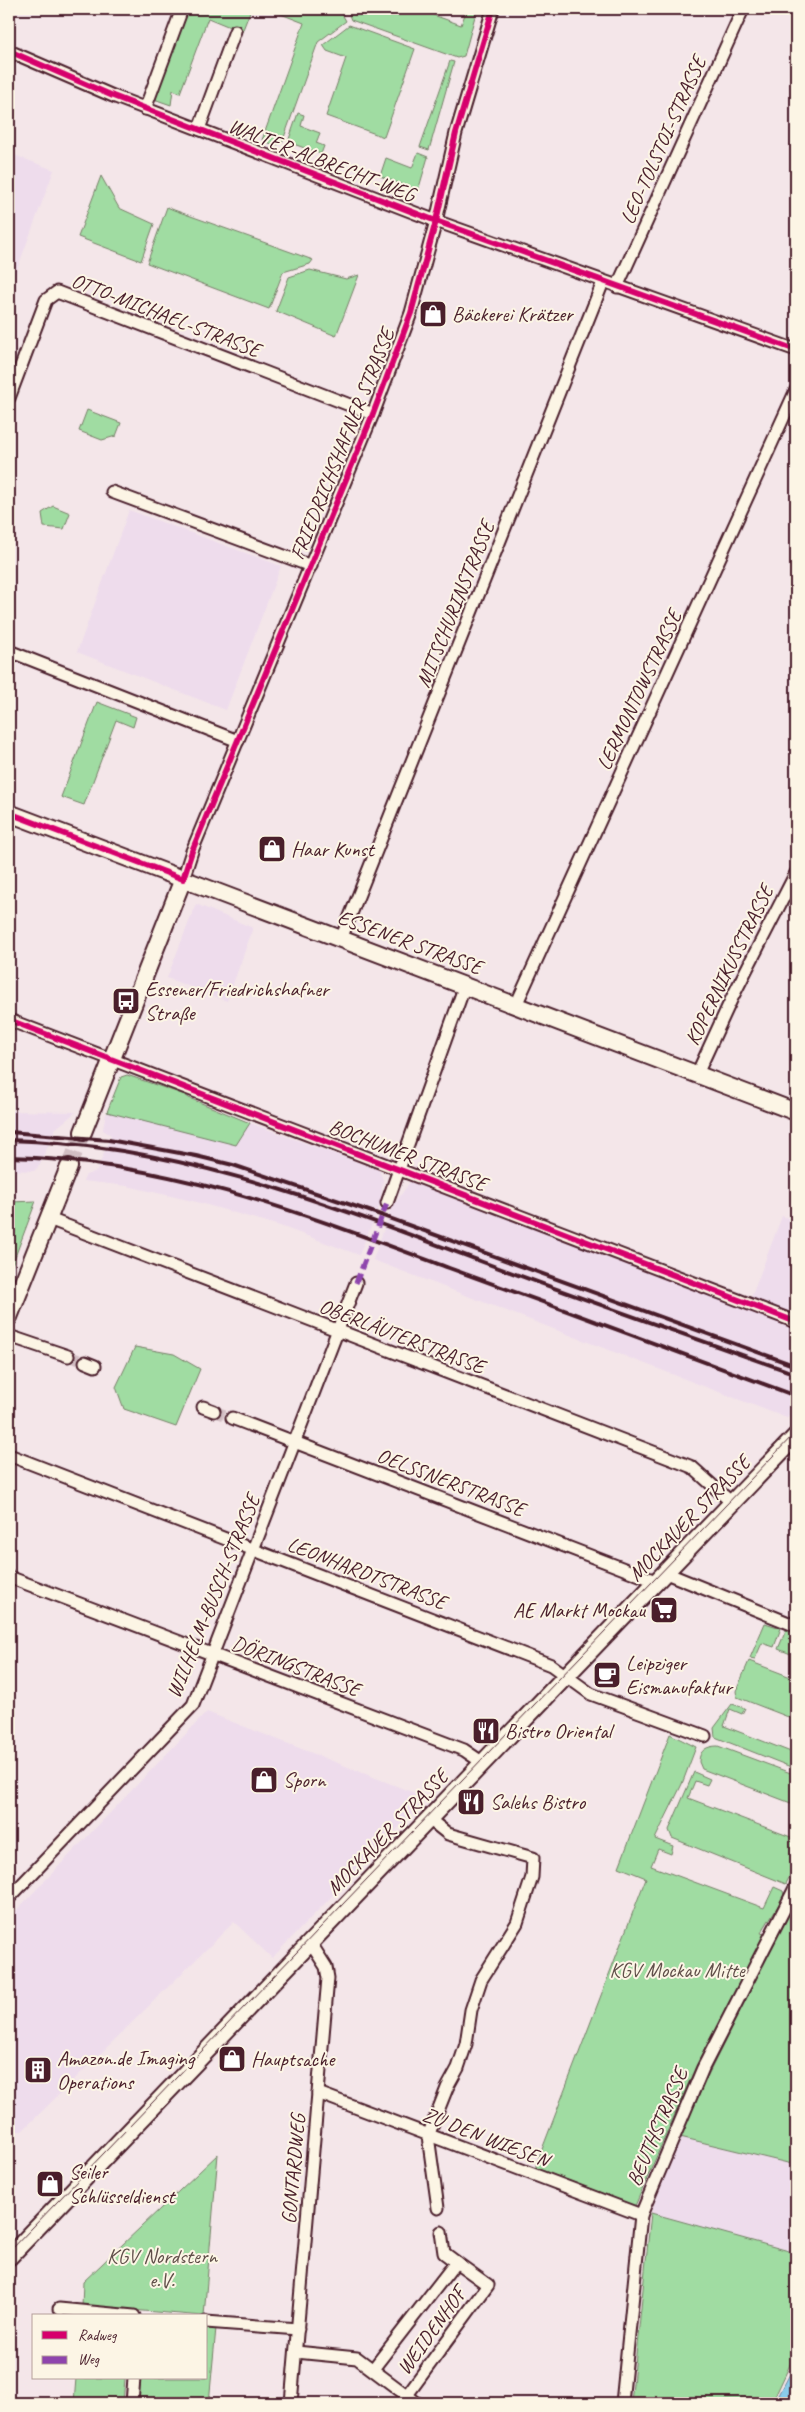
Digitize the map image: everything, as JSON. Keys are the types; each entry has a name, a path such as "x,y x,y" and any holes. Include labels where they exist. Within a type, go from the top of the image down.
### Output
{"main road":[{"name":"ESSENER STRASSE","path":"9,813 466,985 796,1112"},
{"name":"FRIEDRICHSHAFNER STRASSE","path":"83,1132 183,879"},
{"path":"9,1318 69,1167"},
{"name":"MOCKAUER STRASSE","path":"9,2257 662,1578 796,1436"}],"street":[{"path":"145,109 182,9"},
{"name":"FRIEDRICHSHAFNER STRASSE","path":"183,879 373,414 411,313 436,221 456,133 493,9"},
{"name":"LEO-TOLSTOI-STRASSE","path":"617,287 743,9"},
{"name":"WALTER-ALBRECHT-WEG","path":"199,129 235,31"},
{"name":"WALTER-ALBRECHT-WEG","path":"9,51 145,109 436,221 796,350"},
{"name":"MITSCHURINSTRASSE","path":"341,939 603,282"},
{"name":"OTTO-MICHAEL-STRASSE","path":"9,398 46,300 56,292 373,414"},
{"name":"LERMONTOWSTRASSE","path":"516,1005 796,390"},
{"name":"FRIEDRICHSHAFNER STRASSE","path":"112,492 311,566"},
{"path":"9,651 238,741"},
{"name":"KOPERNIKUSSTRASSE","path":"696,1074 732,998 796,873"},
{"path":"387,1203 466,985"},
{"name":"BOCHUMER STRASSE","path":"9,1020 796,1322"},
{"name":"OBERLÄUTERSTRASSE","path":"49,1219 692,1467 732,1503"},
{"name":"WILHELM-BUSCH-STRASSE","path":"9,1898 193,1705 356,1283"},
{"path":"9,1336 68,1356"},
{"name":"OELSSNERSTRASSE","path":"232,1418 796,1626"},
{"name":"LEONHARDTSTRASSE","path":"9,1455 254,1548 551,1665 591,1694 705,1736"},
{"name":"DÖRINGSTRASSE","path":"9,1577 464,1750 483,1763"},
{"path":"429,1820 448,1834 533,1858 532,1877 517,1923 481,1980 471,2010 466,2044 428,2136 438,2208"},
{"name":"BEUTHSTRASSE","path":"622,2403 642,2215 702,2068 796,1886"},
{"name":"GONTARDWEG","path":"291,2403 328,1978 326,1967 310,1942"},
{"name":"ZU DEN WIESEN","path":"318,2093 642,2215"},
{"path":"441,2232 444,2253 456,2262"},
{"name":"WEIDENHOF","path":"373,2370 456,2262 488,2285 407,2395"},
{"path":"59,2310 109,2314"},
{"path":"208,2322 298,2329"},
{"name":"WEIDENHOF","path":"296,2352 357,2358 417,2403"},
{"path":"132,2403 134,2380"}],"shaded area":[{"path":"9,153 54,170 9,291"},
{"path":"129,510 281,566 226,710 77,652"},
{"path":"196,904 253,928 227,1001 167,978"},
{"path":"127,1075 185,1095 250,1123 379,1170 383,1180 380,1205 359,1255 280,1226 197,1202 127,1186 83,1181 86,1175 97,1171 111,1135 103,1130 105,1117 121,1077"},
{"path":"9,1111 76,1112 55,1129 40,1165 34,1171 9,1170"},
{"path":"410,1182 796,1328 796,1409 787,1418 373,1260 391,1209"},
{"path":"782,1216 796,1221 796,1315 751,1298"},
{"path":"207,1712 427,1798 272,1958 234,1922 22,2131 9,2131 9,1918"},
{"path":"680,2137 796,2165 796,2253 651,2213"}],"green space":[{"path":"185,9 251,9 242,32 208,18 180,93 173,90 171,105 151,98"},
{"path":"268,9 329,9 342,14 346,21 318,42 282,143 274,145 262,140 304,23"},
{"path":"350,9 417,9 461,25 467,9 477,9 464,56 457,58 351,20 348,12"},
{"path":"349,25 415,49 384,137 326,116 346,58 327,51 323,45"},
{"path":"450,61 454,62 429,150 420,147"},
{"path":"298,113 304,115 301,126 320,133 316,143 324,146 321,154 288,142"},
{"path":"418,153 428,157 418,191 380,176 386,158 412,168"},
{"path":"101,176 119,208 154,224 141,261 78,237"},
{"path":"167,207 313,260 310,264 283,272 269,309 147,263"},
{"path":"310,270 346,279 359,275 336,336 276,311 289,277"},
{"path":"87,410 121,423 116,436 102,440 79,431"},
{"path":"53,506 70,513 64,529 44,527 42,513"},
{"path":"97,702 136,717 133,727 116,720 84,805 61,797"},
{"path":"127,1075 185,1095 250,1123 236,1145 107,1112 121,1077"},
{"path":"9,1170 10,1202 36,1201 9,1273"},
{"path":"135,1347 174,1354 200,1369 176,1427 124,1409 116,1387"},
{"path":"765,1623 781,1628 774,1647 762,1643 755,1659 750,1658"},
{"path":"786,1630 796,1634 796,1656 778,1649"},
{"path":"749,1661 796,1679 796,1720 737,1697 736,1691"},
{"path":"732,1704 745,1708 742,1714 730,1709 724,1726 796,1754 796,1769 715,1737 714,1728"},
{"name":"KGV Mockau Mitte","path":"670,1734 696,1747 682,1784 655,1839 673,1846 671,1854 658,1849 651,1866 764,1908 774,1887 783,1891 784,1896 761,1933 764,1934 696,2066 635,2206 536,2168 536,2165 646,1878 619,1867"},
{"path":"718,1746 796,1775 796,1805 702,1769 699,1762 700,1754 707,1748"},
{"path":"694,1772 710,1779 707,1785 695,1781 688,1798 796,1839 796,1863 786,1884 672,1838 669,1830"},
{"name":"KGV Mockau Mitte","path":"796,1899 796,2165 680,2137 709,2073"},
{"name":"KGV Nordstern e.V.","path":"218,2154 204,2314 180,2314 82,2306 83,2282"},
{"path":"651,2213 796,2253 796,2352 772,2403 631,2403"},
{"name":"KGV Nordstern e.V.","path":"208,2327 216,2328 209,2403 138,2403 140,2380 208,2380"},
{"path":"76,2380 125,2380 123,2403 74,2403"}],"water":[{"path":"796,2362 796,2382 785,2403 775,2403"}],"tunnel":[{"path":"69,1167 83,1132"},
{"path":"68,1356 85,1362"},
{"path":"214,1411 232,1418"}],"tram line":[{"path":"9,2252 796,1432"}],"railway":[{"path":"9,1132 109,1140 196,1156 233,1165 375,1213 796,1366"},
{"path":"9,1140 71,1144 131,1152 249,1180 365,1218 559,1290 796,1374"},
{"path":"9,1157 68,1161 125,1168 180,1179 234,1193 341,1228 796,1396"}],"marked path":[{"path":"356,1283 387,1203"}],"cycle path":[{"path":"9,813 183,879 192,851 373,414 411,313 436,221 456,133 493,9"},
{"path":"9,51 113,96 436,221 796,350"},
{"path":"9,1020 796,1322"}],"place":[{"name":"Bäckerei Krätzer","path":"433,314"},
{"name":"Haar Kunst","path":"272,849"},
{"name":"Essener/Friedrichshafner Straße","path":"126,1001"},
{"name":"AE Markt Mockau","path":"664,1610"},
{"name":"Leipziger Eismanufaktur","path":"607,1675"},
{"name":"Bistro Oriental","path":"486,1731"},
{"name":"Sporn","path":"264,1780"},
{"name":"Salehs Bistro","path":"471,1802"},
{"name":"Hauptsache","path":"232,2059"},
{"name":"Amazon.de Imaging Operations","path":"38,2070"},
{"name":"Seiler Schlüsseldienst","path":"50,2184"}]}
